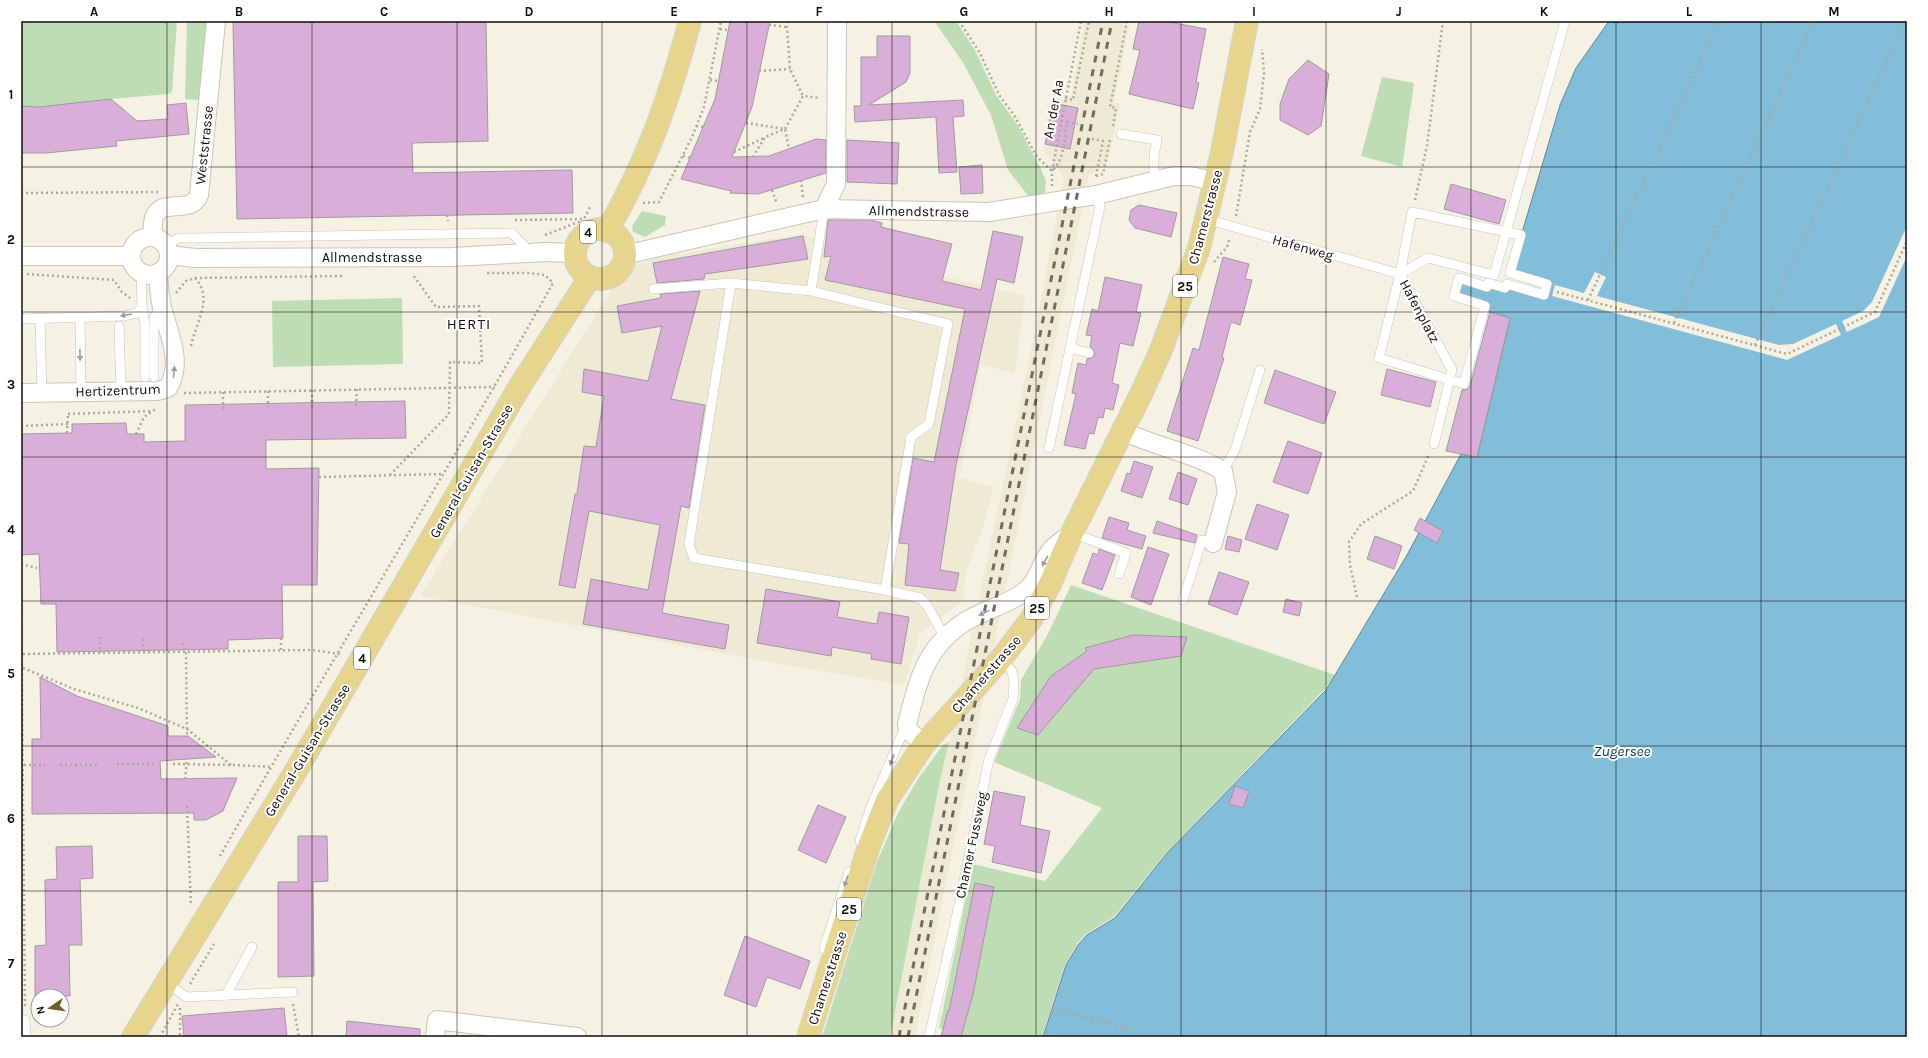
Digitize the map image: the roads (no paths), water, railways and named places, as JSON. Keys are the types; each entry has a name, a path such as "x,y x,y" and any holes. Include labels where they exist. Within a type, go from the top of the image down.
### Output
{"main road":[{"name":"4","path":"607,231 648,151 677,68 690,21"},
{"name":"Chamerstrasse","path":"808,1037 869,846 892,792 924,744 1001,659 1032,618 1050,584 1072,533 1142,392 1173,322 1199,248 1215,182 1247,21"},
{"name":"4","path":"590,278 579,268 575,253 579,241 588,232 601,230 613,233 621,242 624,253"},
{"path":"590,278 597,279 611,277 621,267 624,253"},
{"name":"General-Guisan-Strasse","path":"133,1037 297,769 520,386 590,278"}],"street":[{"name":"Weststrasse","path":"162,246 154,218 158,211 167,207 190,205 194,203 199,195 216,21"},
{"path":"824,209 836,184 837,21"},
{"name":"Allmendstrasse","path":"624,253 633,253 824,209 989,212 1096,195 1154,180 1180,176 1191,176 1215,182"},
{"path":"140,240 162,246 166,266 150,273 134,266 131,256 135,244 140,240"},
{"name":"Allmendstrasse","path":"162,246 195,258 452,257 531,253 575,253"},
{"path":"21,256 131,256"},
{"name":"Hertizentrum","path":"21,393 158,391 168,388 174,379 175,368 168,301 150,273"},
{"path":"1123,431 1146,441 1203,459 1223,471 1226,492 1213,543"},
{"name":"Chamerstrasse","path":"907,724 921,674 929,655 944,636 963,623 1023,593 1032,586 1050,551 1072,533"},
{"path":"907,724 908,730 924,744"},
{"path":"435,1037 437,1020 530,1034 577,1037"}],"lane":[{"path":"1507,230 1565,21"},
{"path":"1121,134 1157,140 1154,155 1154,180"},
{"path":"1049,448 1100,206 1096,195"},
{"path":"811,291 824,209"},
{"path":"1412,212 1507,230 1521,235 1510,273 1547,284 1544,295 1507,284 1505,288 1488,283 1487,287 1459,278 1454,296 1485,306 1464,384 1378,358 1400,274 1412,212"},
{"name":"Hafenweg","path":"1206,219 1400,274"},
{"name":"Hafenplatz","path":"1434,444 1452,370 1400,274 1428,258 1494,275 1507,230"},
{"path":"150,273 142,307 150,377 154,318 168,301"},
{"path":"731,283 689,544 694,558 886,590 920,598 927,605 944,636"},
{"path":"653,289 731,283 811,291 948,324 929,424 911,436 886,590"},
{"path":"21,319 123,316 137,313 142,307"},
{"path":"76,392 80,317"},
{"path":"40,318 42,393"},
{"path":"119,326 121,392"},
{"path":"1070,348 1089,353"},
{"path":"1223,471 1235,450 1260,370"},
{"path":"1072,533 1126,553 1119,574"},
{"path":"1183,600 1202,540 1213,543"},
{"name":"Chamer Fussweg","path":"929,1037 959,905 989,759 1013,699 1014,682 1012,671 1001,659"},
{"path":"858,846 870,809 907,724"},
{"path":"822,959 853,861"},
{"path":"226,996 252,947"},
{"path":"168,982 186,997 293,992"},
{"path":"25,1020 26,1037"}],"water":[{"name":"Zugersee","path":"1609,21 1907,21 1907,1037 1043,1037 1066,965 1078,945 1087,935 1115,918 1168,852 1326,690 1407,555 1461,454 1477,457 1510,318 1483,310 1454,296 1459,278 1544,295 1546,289 1510,273 1560,105 1576,68"}],"railway":[{"path":"899,1037 1103,21"},
{"path":"908,1037 1112,21"}],"district":[{"name":"HERTI","path":"469,324"}]}
